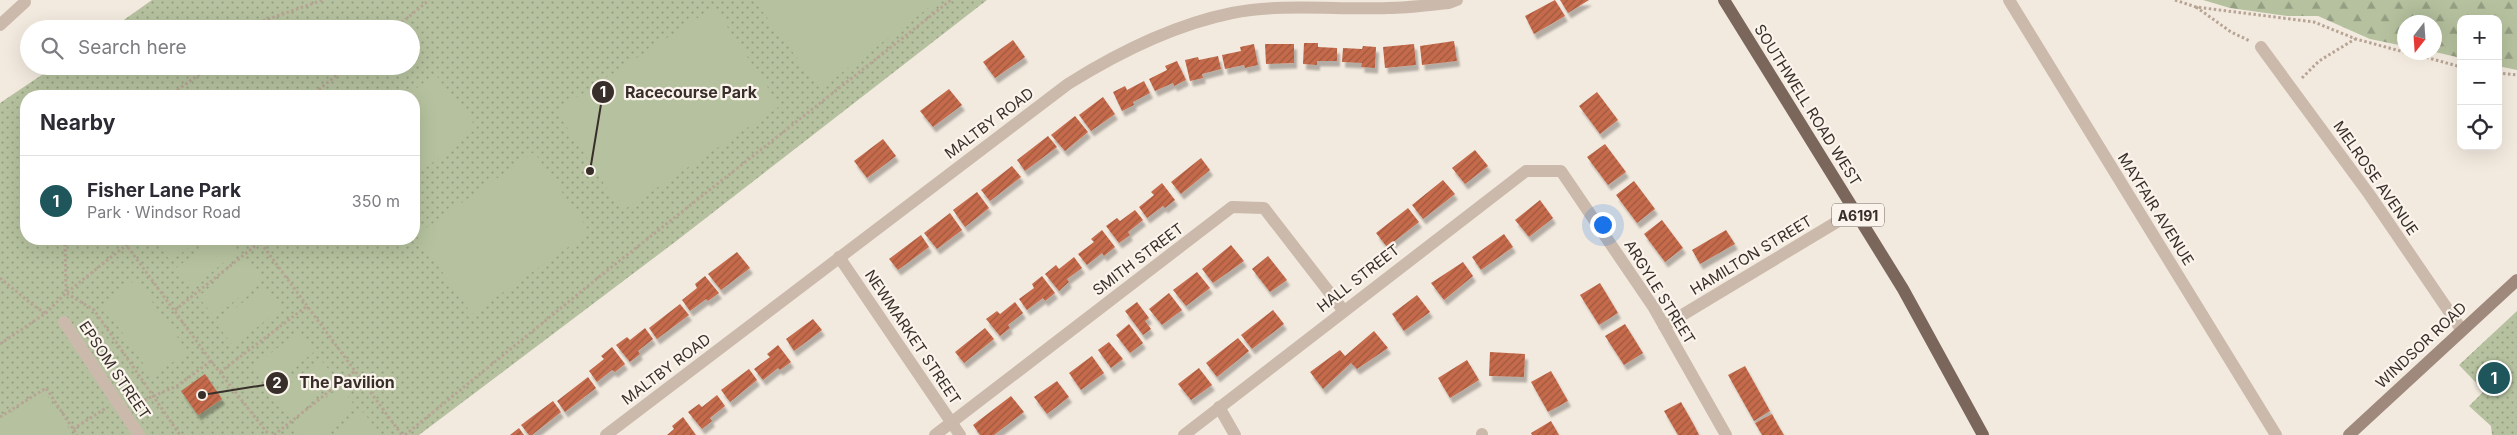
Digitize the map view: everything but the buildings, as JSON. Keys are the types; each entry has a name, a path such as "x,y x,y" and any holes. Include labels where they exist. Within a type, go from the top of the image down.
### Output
{"main road":[{"name":"SOUTHWELL ROAD WEST","path":"1724,0 1903,288 1983,435"},
{"name":"WINDSOR ROAD","path":"2349,435 2517,280"}],"street":[{"name":"MALTBY ROAD","path":"606,435 1068,84 1111,57 1189,24 1251,11 1298,7 1388,8 1449,3 1457,0"},
{"name":"MAYFAIR AVENUE","path":"2009,0 2276,435"},
{"path":"0,25 25,2"},
{"name":"MELROSE AVENUE","path":"2261,47 2368,194 2462,329"},
{"name":"HALL STREET","path":"1184,435 1343,310 1526,171 1561,171"},
{"name":"ARGYLE STREET","path":"1561,171 1664,326 1726,435"},
{"name":"SMITH STREET","path":"935,435 1232,208 1264,208 1343,310"},
{"name":"HAMILTON STREET","path":"1664,326 1855,211"},
{"name":"NEWMARKET STREET","path":"839,257 960,435"},
{"name":"EPSOM STREET","path":"64,322 139,435"},
{"path":"1219,407 1235,435"}],"path":[{"path":"265,20 323,0"},
{"path":"405,20 430,0"},
{"path":"263,245 404,435 599,276 951,0"},
{"path":"2175,0 2196,7 2314,22 2356,39 2397,50"},
{"path":"2196,7 2231,32 2261,47"},
{"path":"2291,88 2319,61 2356,39"},
{"path":"2435,60 2457,66"},
{"path":"2502,73 2517,75"},
{"path":"177,90 198,75"},
{"path":"318,90 337,75"},
{"path":"65,245 66,293"},
{"path":"0,344 46,313 66,293 126,245"},
{"path":"128,245 211,361 269,435"},
{"path":"175,310 253,245"},
{"path":"0,278 34,306 46,313"},
{"path":"66,293 94,310 180,435"},
{"path":"220,372 307,306"},
{"path":"73,429 120,406 178,386 211,361"},
{"path":"274,435 355,371"},
{"path":"0,417 46,388 77,435"}],"green space":[{"path":"152,0 987,0 675,242 419,435 0,435 0,103 42,75 420,75 420,20 124,20"},
{"path":"754,0 939,0 820,89"},
{"path":"2203,0 2517,0 2517,70 2502,67 2502,15 2457,15 2457,57 2442,54 2442,15 2397,15 2397,45 2370,39 2318,16 2287,16 2230,8"},
{"path":"714,7 780,106 622,211 556,111"},
{"path":"435,74 477,128 420,172 420,90 414,90"},
{"path":"534,152 590,232 472,314 420,241 420,232"},
{"path":"158,245 192,245 171,261"},
{"path":"205,245 232,245 238,251 191,289 175,269"},
{"path":"245,259 261,279 215,317 198,297"},
{"path":"136,279 188,352 152,376 103,305"},
{"path":"263,286 281,308 234,346 216,324"},
{"path":"2517,311 2517,435 2492,435 2491,426 2469,406 2484,391 2459,365"},
{"path":"299,331 315,351 269,389 252,368"},
{"path":"320,359 337,379 290,417 274,397"},
{"path":"340,387 356,407 322,435 302,435 293,425"},
{"path":"44,391 73,435 0,435 0,420"},
{"path":"362,411 381,434 332,435"}],"place":[{"name":"Racecourse Park","path":"590,171"},
{"name":"Fisher Lane Park","path":"2494,378"},
{"name":"The Pavilion","path":"202,395"}]}
